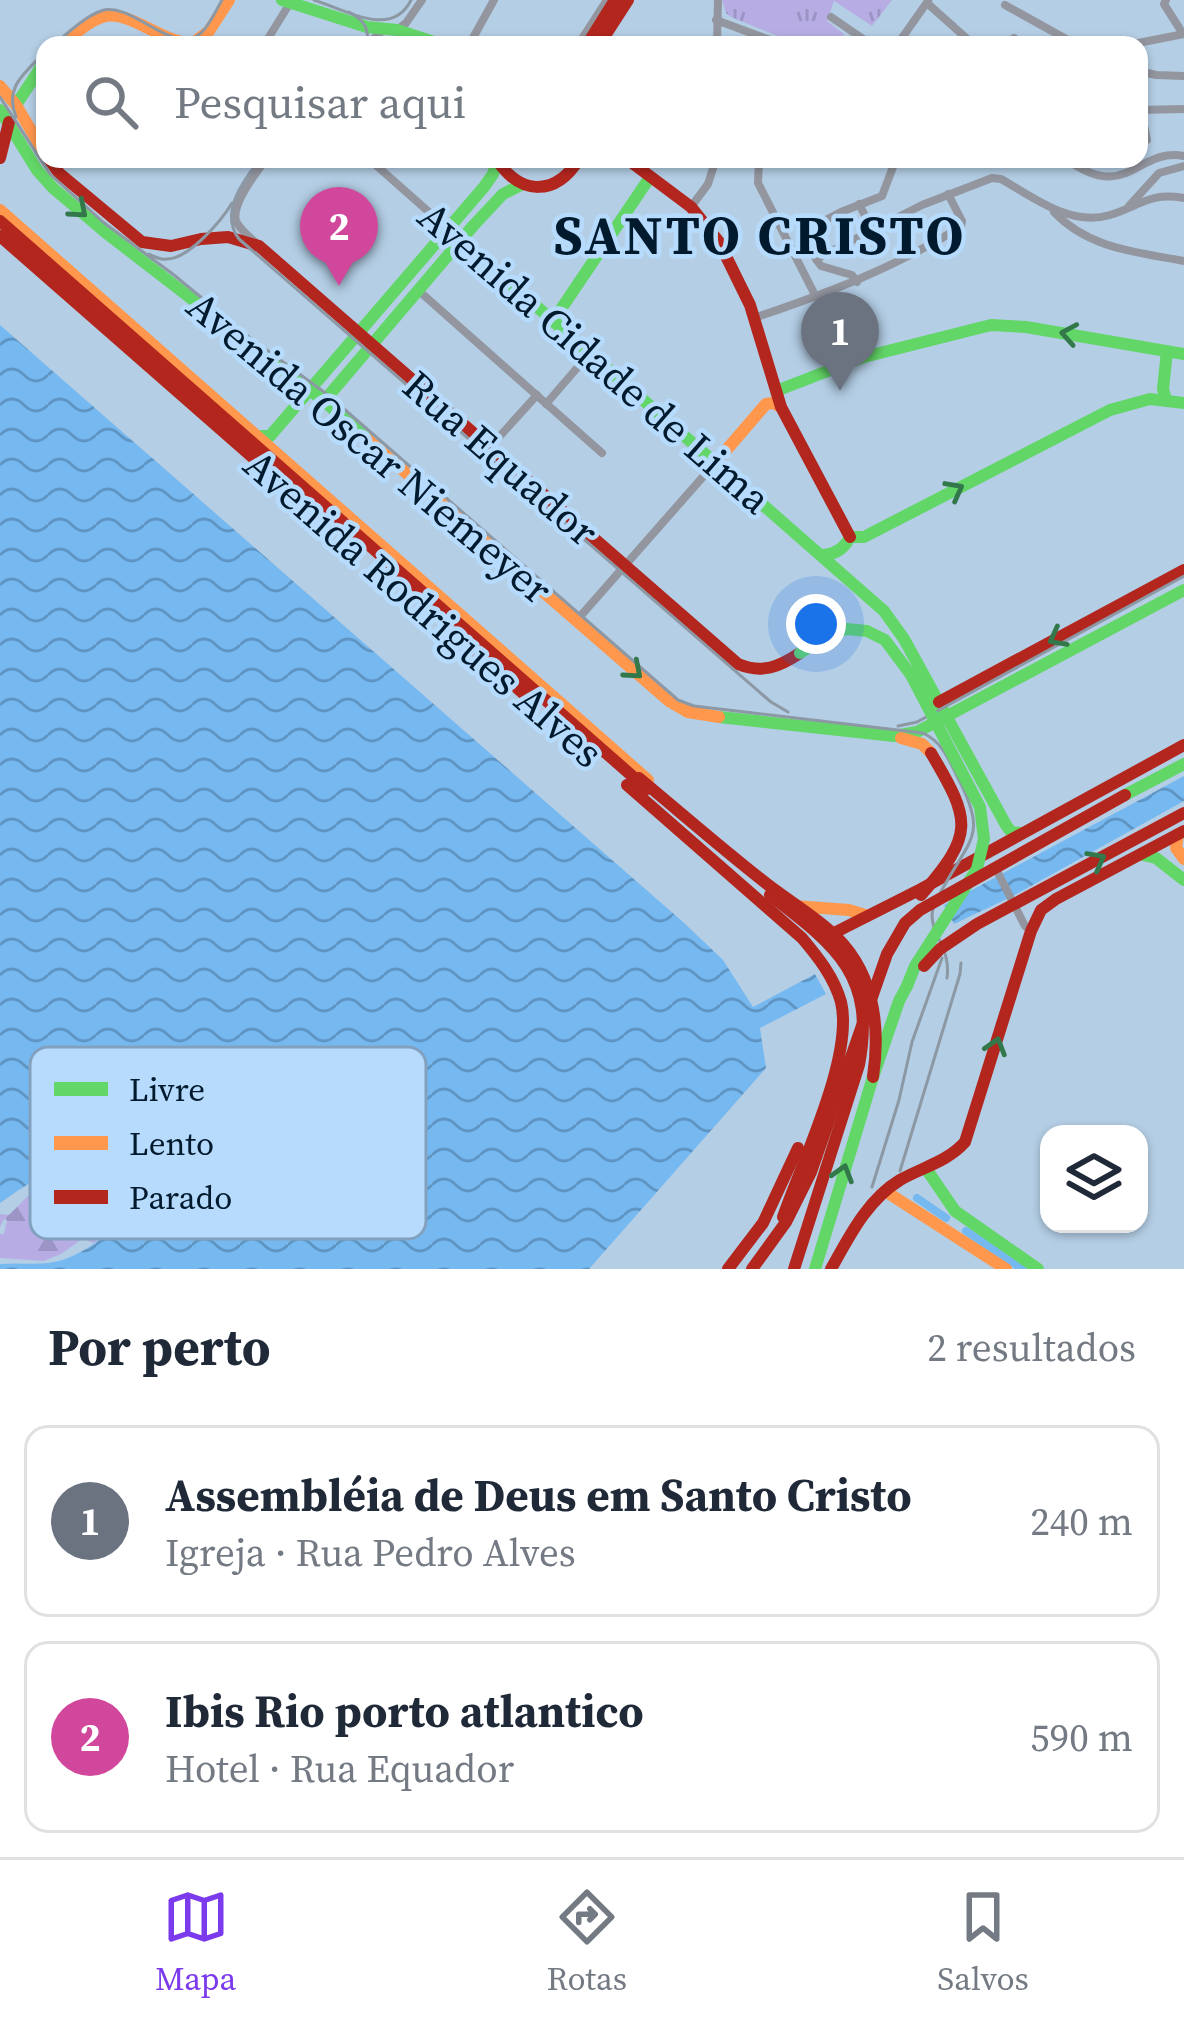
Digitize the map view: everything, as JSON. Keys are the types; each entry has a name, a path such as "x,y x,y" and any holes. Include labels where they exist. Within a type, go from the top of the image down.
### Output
{"main road":[{"path":"205,36 229,0"},
{"path":"588,36 611,0"},
{"path":"605,36 628,0"},
{"path":"286,1 411,36"},
{"path":"74,36 109,15 162,36"},
{"path":"0,158 16,105 36,72"},
{"path":"3,89 36,138"},
{"path":"3,89 9,123"},
{"name":"Avenida Oscar Niemeyer","path":"0,110 53,188 324,401 680,709 776,725 894,736"},
{"path":"55,168 142,242 171,246 228,237 259,246"},
{"path":"255,435 270,436 490,179 494,168"},
{"path":"502,168 521,185 542,187 556,183 574,168"},
{"path":"638,168 691,207 727,255 754,318 782,407 850,537 838,552 821,555"},
{"path":"553,321 650,177"},
{"path":"324,401 502,194 521,185"},
{"name":"Avenida Rodrigues Alves","path":"1,211 806,922"},
{"name":"Avenida Rodrigues Alves","path":"0,221 743,872 823,936 842,958 866,1010 864,1047 794,1269"},
{"name":"Avenida Cidade de Lima","path":"448,229 891,619 1006,825 1011,832 1022,833"},
{"name":"Avenida Rodrigues Alves","path":"0,236 802,938 837,988 845,1025 837,1070"},
{"name":"Rua Equador","path":"259,246 742,667 773,668 847,629 867,631 888,642 911,675 980,807 983,839 977,869 907,986"},
{"path":"115,322 130,325"},
{"path":"776,391 864,357 991,325 1184,354"},
{"path":"1166,400 1167,351"},
{"path":"850,537 864,538 1110,410 1140,400 1184,403"},
{"path":"716,462 766,404 782,407"},
{"path":"939,702 1184,570"},
{"path":"894,736 916,732 947,717 1184,590"},
{"path":"756,1269 811,1172 887,954 961,839 958,804 931,753 919,742 894,736"},
{"path":"823,936 921,889 1184,745"},
{"path":"598,746 849,950 875,1012 878,1045 873,1077"},
{"path":"905,923 940,897 1180,764"},
{"path":"815,1269 873,1077 907,986 959,935 1184,813"},
{"path":"831,1269 885,1191 950,1159 965,1142 1030,931 1041,910 1181,832"},
{"path":"1181,832 1176,844 1182,857"},
{"path":"1140,855 1152,856 1184,880"},
{"path":"1168,866 1169,855 1182,857"},
{"path":"789,907 865,915"},
{"path":"756,1269 777,1238 837,1070"},
{"path":"728,1269 763,1223 837,1070"},
{"path":"927,1170 946,1200 970,1223"},
{"path":"885,1191 1006,1269"},
{"path":"958,1236 957,1222 964,1220 1038,1269"}],"street":[{"path":"381,36 406,23 422,0"},
{"path":"474,36 494,0"},
{"path":"717,36 718,0"},
{"path":"1148,41 1184,34 1164,4 1166,0"},
{"path":"268,36 286,1"},
{"path":"903,36 928,2 964,36"},
{"path":"1005,5 1062,36"},
{"path":"831,17 859,36"},
{"path":"716,20 760,36"},
{"path":"1148,74 1184,76"},
{"path":"1148,110 1184,109"},
{"path":"1148,163 1184,156"},
{"path":"1128,207 1159,173 1184,166"},
{"path":"259,246 235,216 260,168"},
{"name":"Avenida Cidade de Lima","path":"379,168 448,229"},
{"path":"691,207 713,168"},
{"path":"759,168 758,183 816,297"},
{"path":"857,282 852,274 821,266 805,231 882,196 893,168"},
{"path":"1082,168 1114,177 1136,168"},
{"path":"816,259 988,178 997,178 1065,214 1093,218 1159,195 1184,198"},
{"path":"754,318 898,264 961,227 948,194"},
{"path":"859,204 873,231"},
{"path":"1050,207 1070,227 1097,242 1184,261"},
{"path":"418,290 602,453"},
{"path":"547,404 590,353"},
{"path":"489,448 537,395"},
{"path":"576,621 716,462"},
{"path":"987,852 1030,931"}],"green space":[{"path":"722,0 892,0 872,26 834,1 827,21 843,36 778,36 726,13"},
{"path":"30,1194 30,1239 82,1239 44,1261 0,1258 0,1234 7,1220 0,1227 0,1214 9,1215"}],"water":[{"path":"0,325 683,922 723,960 753,1007 815,974 826,994 760,1028 766,1068 589,1269 0,1269 0,1264 59,1261 100,1239 426,1239 426,1047 30,1047 30,1183 0,1203"},
{"path":"1184,776 1184,801 954,924 944,905"}],"waterway":[{"path":"917,1198 946,1218"},
{"path":"966,1231 1022,1269"}],"tram line":[{"path":"196,36 222,0"},
{"path":"314,0 380,20 403,12 411,0"},
{"path":"64,36 88,17 113,10 170,36"},
{"path":"349,12 365,25 367,36"},
{"path":"16,117 15,88 36,61"},
{"path":"0,97 36,152"},
{"path":"46,168 103,222 328,395 678,700 694,706 923,733 935,741 966,796 974,824 968,846 932,912 947,978"},
{"path":"254,168 232,208 233,229 239,239 788,712"},
{"path":"149,254 164,259 185,253 232,203"},
{"path":"898,726 917,722 1184,576"},
{"path":"872,1187 912,1042 942,958"},
{"path":"900,1171 961,963"}],"traffic: fast":[{"path":"282,0 367,27 415,36"},
{"path":"16,105 36,75"},
{"path":"0,110 53,188 367,439"},
{"path":"258,436 270,436 484,187 495,168"},
{"path":"553,321 650,177"},
{"path":"324,401 473,226 503,194 521,185"},
{"path":"455,235 884,611 1006,825 1011,832 1021,833"},
{"path":"776,391 864,357 991,325 1184,354"},
{"path":"1166,400 1167,351"},
{"path":"821,555 1110,410 1150,399 1184,403"},
{"path":"719,717 894,736 917,732 1184,590"},
{"path":"800,653 847,629 867,631 885,640 911,675 980,807 984,839 977,869 907,986"},
{"path":"1125,795 1184,764"},
{"path":"1143,855 1156,858 1184,880"},
{"path":"815,1269 873,1077 907,986"},
{"path":"927,1170 955,1211 1038,1269"}],"traffic: slow":[{"path":"202,36 229,0"},
{"path":"73,36 91,22 112,16 166,36"},
{"path":"0,86 36,139"},
{"path":"0,210 648,780"},
{"path":"716,462 766,404 781,407"},
{"path":"367,439 669,701 688,712 719,717"},
{"path":"901,738 922,744 931,753"},
{"path":"1178,834 1176,848 1184,859"},
{"path":"795,906 865,915"},
{"path":"885,1191 1006,1269"}],"traffic: jam":[{"path":"593,36 615,0"},
{"path":"605,36 628,0"},
{"path":"0,158 9,122"},
{"path":"55,168 142,242 171,246 228,237 259,246 738,664 770,668 800,653"},
{"path":"503,168 517,180 538,187 560,180 572,168"},
{"path":"639,168 691,207 719,242 750,305 781,407 850,537"},
{"path":"0,221 647,789"},
{"path":"0,236 275,477"},
{"path":"939,702 1184,570"},
{"path":"474,650 533,702"},
{"path":"832,934 1184,745"},
{"path":"921,895 951,857 961,827 954,796 931,753"},
{"path":"639,778 845,946 871,998 876,1037 873,1077"},
{"path":"627,785 802,938 838,993 843,1024 840,1051 783,1217"},
{"path":"752,1269 786,1222 811,1172 887,954 905,923 920,910 1125,795"},
{"path":"924,966 977,924 1184,813"},
{"path":"831,1269 860,1220 888,1188 965,1142 1041,910 1184,831"},
{"path":"770,895 832,947 856,985 862,1008 859,1065 794,1269"},
{"path":"728,1269 763,1223 798,1148"}],"place":[{"name":"Ibis Rio porto atlantico","path":"339,286"},
{"name":"Assembléia de Deus em Santo Cristo","path":"840,391"}],"district":[{"name":"SANTO CRISTO","path":"760,235"}]}
